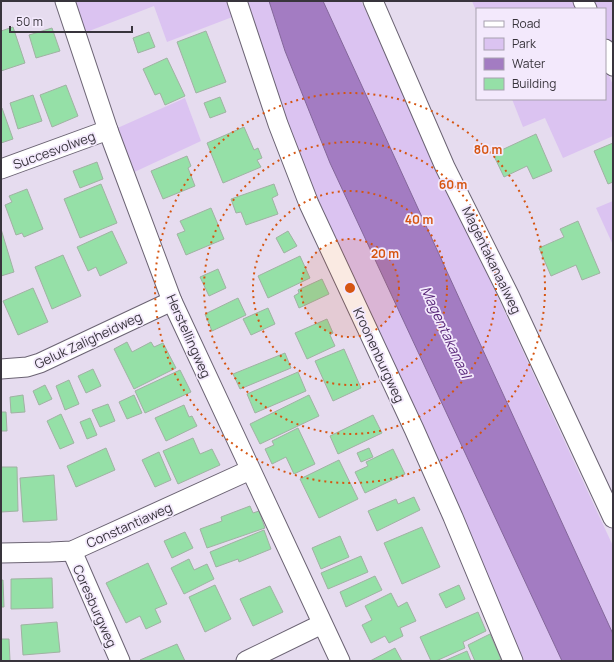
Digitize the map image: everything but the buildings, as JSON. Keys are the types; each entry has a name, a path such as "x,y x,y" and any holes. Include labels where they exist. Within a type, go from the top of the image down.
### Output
{"street":[{"name":"Herstellingweg","path":"65,1 108,130 172,301 340,661"},
{"name":"Kroonenburgweg","path":"237,1 278,124 309,204 414,429 453,517 513,661"},
{"name":"Magentakanaalweg","path":"373,1 446,167 510,295 613,518"},
{"path":"606,51 613,66"},
{"name":"Succesvolweg","path":"1,169 108,130"},
{"name":"Geluk Zaligheidweg","path":"1,369 27,367 40,363 172,301"},
{"name":"Constantiaweg","path":"1,553 72,551 250,470"},
{"name":"Coresburgweg","path":"72,551 120,661"},
{"path":"246,661 322,624"}],"green space":[{"path":"74,1 230,1 235,16 167,42 154,6 84,33"},
{"path":"244,1 269,1 285,51 330,163 562,661 524,661 298,159"},
{"path":"323,1 361,1 613,546 613,634"},
{"path":"472,1 575,1 578,8 476,8 476,11"},
{"path":"585,1 613,1 613,50 606,44 606,8 588,8"},
{"path":"606,69 613,85 613,136 563,158 545,118 523,127 512,100 606,100"},
{"path":"185,98 201,141 128,175 113,130"},
{"path":"613,201 613,245 596,208"}],"water":[{"name":"Magentakanaal","path":"269,1 323,1 613,634 613,661 562,661 330,163 285,51"}]}
